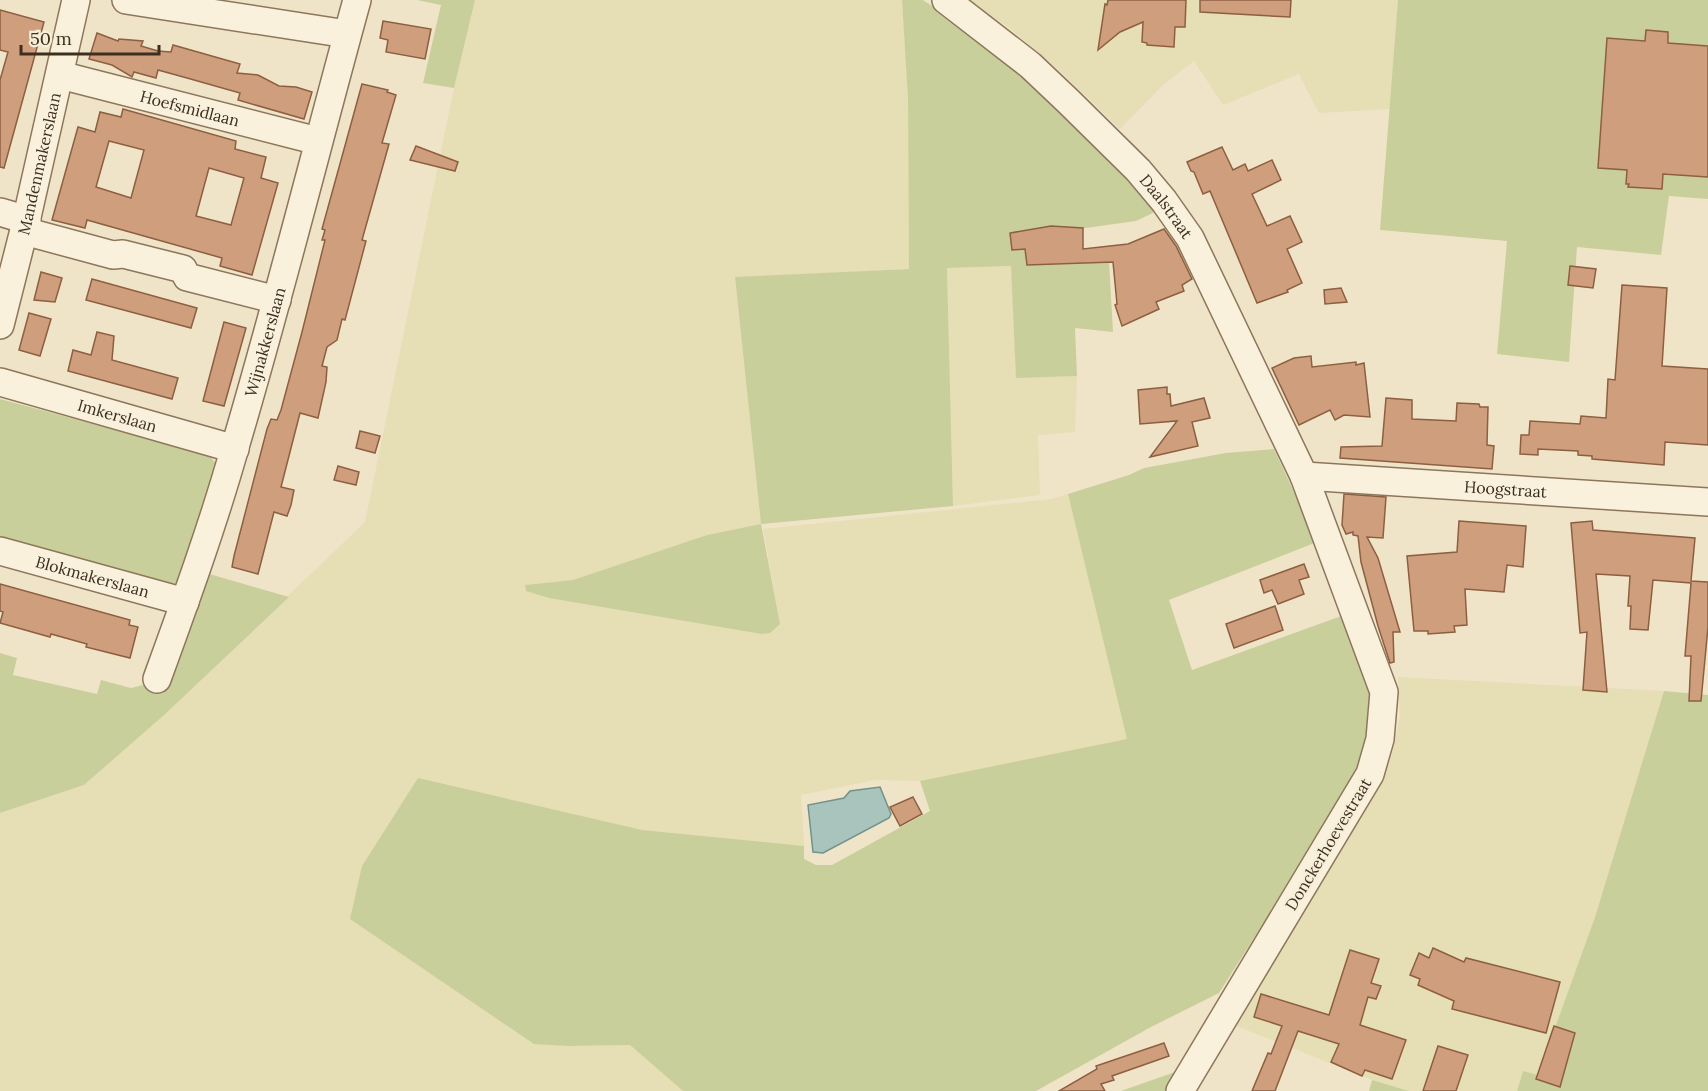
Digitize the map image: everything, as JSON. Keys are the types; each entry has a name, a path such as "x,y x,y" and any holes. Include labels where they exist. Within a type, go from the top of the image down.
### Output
{"street":[{"name":"Mandenmakerslaan","path":"0,325 76,0"},
{"path":"126,0 347,34"},
{"name":"Wijnakkerslaan","path":"157,679 235,449 357,0"},
{"name":"Daalstraat","path":"946,0 1030,65 1108,140 1164,201 1190,238 1304,476"},
{"name":"Hoefsmidlaan","path":"60,75 318,141"},
{"path":"0,212 25,225 113,255 123,254 183,269 187,277 277,300"},
{"name":"Imkerslaan","path":"0,382 235,449"},
{"name":"Hoogstraat","path":"1304,476 1708,502"},
{"name":"Donckerhoevestraat","path":"1180,1091 1370,774 1380,739 1384,692 1304,476"},
{"name":"Blokmakerslaan","path":"0,551 185,602"}],"shaded area":[{"path":"475,0 902,0 908,99 909,269 735,278 761,524 707,535 573,580 526,585 780,624 763,529 1052,499 1068,494 1128,739 920,781 876,780 801,795 804,846 642,830 568,1046 630,1045 683,1091 0,1091 0,813 84,785 163,716 365,522 454,88"},
{"path":"968,0 1398,0 1390,109 1319,113 1299,74 1223,105 1194,61 1163,85 1120,129 1061,72 1009,28"},
{"path":"1012,266 1016,377 1077,376 1075,432 1038,435 1040,495 953,506 947,268"},
{"path":"1398,677 1664,691 1595,917 1538,1076 1523,1071 1517,1091 1409,1091 1372,1080 1234,1025 1373,798 1390,761 1400,717"}],"green space":[{"path":"417,0 475,0 454,88 423,83 441,5"},
{"path":"902,0 923,0 996,50 1070,115 1157,211 1136,221 1057,232 1057,264 1109,261 1113,332 1075,328 1077,376 1016,378 1011,266 947,268 953,506 761,524 735,277 909,269 908,99"},
{"path":"1398,0 1708,0 1708,199 1669,196 1661,255 1577,247 1569,362 1497,354 1507,241 1380,230"},
{"path":"0,399 209,455 218,466 176,583 161,586 0,542"},
{"path":"1274,449 1317,542 1169,600 1192,670 1347,614 1373,690 1376,716 1355,779 1219,993 1151,1027 1036,1091 683,1091 630,1045 534,1044 350,919 362,866 418,778 642,830 804,846 804,859 816,865 832,865 930,811 920,781 1127,739 1068,494 1144,468 1226,453"},
{"path":"761,524 780,624 770,633 762,634 549,598 526,591 525,585 573,580 707,535"},
{"path":"206,573 289,597 163,716 84,785 0,813 0,653 17,658 13,675 97,694 101,680 131,688 163,680"},
{"path":"1664,691 1708,695 1708,1091 1517,1091 1523,1071 1538,1075 1595,917"},
{"path":"1175,1072 1167,1091 1121,1091"},
{"path":"1372,1080 1409,1091 1369,1091"}],"water":[{"path":"880,787 891,814 889,818 823,853 813,852 808,805 844,798 850,791"}],"building":[{"path":"1108,0 1186,0 1185,27 1175,27 1174,47 1147,45 1142,42 1143,22 1120,32 1098,50 1105,4 1107,5"},
{"path":"1200,0 1291,0 1290,17 1200,12"},
{"path":"0,10 44,22 4,168 0,167 0,80 8,52 0,50"},
{"path":"383,21 431,29 425,59 386,52 388,40 380,38"},
{"path":"1646,30 1668,32 1668,43 1708,46 1708,177 1663,174 1662,189 1628,187 1629,184 1626,184 1627,170 1598,168 1607,38 1645,41"},
{"path":"97,33 118,41 119,39 143,41 141,46 158,51 171,52 173,45 240,64 237,73 258,75 279,86 296,87 312,92 304,119 238,100 240,93 158,70 156,78 134,72 132,77 112,65 89,59"},
{"path":"362,84 388,90 387,92 396,95 382,143 389,144 362,240 366,241 345,320 342,319 337,340 327,347 322,366 327,367 326,382 318,418 300,413 281,487 294,490 291,505 287,516 274,512 258,574 232,567 234,556 267,429 271,419 277,420 281,410 325,240 322,240 325,230 322,229"},
{"path":"123,109 236,141 235,149 266,157 261,178 278,183 252,275 220,266 222,258 87,220 85,228 52,220 78,127 95,132 100,112 121,117","holes":["109,141 144,150 131,198 96,187","209,168 244,178 231,225 196,216"]},
{"path":"416,146 458,162 455,171 410,160"},
{"path":"1222,147 1233,170 1245,164 1248,171 1272,160 1281,180 1252,194 1267,226 1290,216 1302,242 1287,249 1302,283 1287,290 1288,292 1257,303 1210,191 1203,194 1187,162"},
{"path":"1051,226 1083,228 1083,249 1128,244 1164,229 1176,246 1192,279 1182,285 1184,291 1156,302 1159,309 1122,326 1115,305 1117,304 1113,262 1027,265 1025,249 1012,250 1010,233"},
{"path":"1570,266 1596,269 1593,288 1568,285"},
{"path":"41,272 62,278 55,302 34,300"},
{"path":"92,279 197,308 191,328 86,300"},
{"path":"1622,285 1667,288 1662,366 1708,369 1708,445 1665,442 1664,465 1592,459 1592,456 1578,455 1578,451 1538,449 1538,455 1520,454 1521,435 1529,435 1530,421 1580,424 1581,416 1606,418 1608,379 1615,380"},
{"path":"1341,288 1347,302 1325,304 1324,290"},
{"path":"29,313 51,319 40,356 19,350"},
{"path":"224,322 246,328 224,406 203,401"},
{"path":"97,332 114,336 112,360 178,378 172,399 68,371 73,350 91,355"},
{"path":"1311,356 1312,367 1364,363 1370,417 1344,415 1335,420 1330,410 1299,425 1272,368 1294,358"},
{"path":"1167,387 1171,406 1204,398 1210,418 1192,422 1198,446 1150,457 1177,421 1140,424 1138,390"},
{"path":"1386,398 1412,400 1412,419 1456,421 1457,403 1479,404 1480,407 1488,407 1487,445 1494,446 1492,469 1340,458 1341,447 1382,446"},
{"path":"360,431 380,436 375,453 356,448"},
{"path":"338,466 359,472 356,485 334,480"},
{"path":"1344,494 1386,497 1383,538 1367,537 1378,558 1400,632 1393,632 1394,662 1390,663 1378,626 1361,562 1358,536 1353,535 1353,532 1346,534 1342,525"},
{"path":"1459,521 1526,526 1523,567 1507,565 1504,592 1465,589 1467,625 1454,626 1455,632 1428,634 1428,631 1414,631 1407,556 1457,552"},
{"path":"1592,521 1593,530 1695,538 1691,581 1708,582 1708,627 1701,701 1689,701 1691,656 1685,656 1691,583 1653,580 1648,630 1630,629 1631,606 1628,606 1630,576 1596,574 1607,692 1583,690 1587,632 1580,633 1571,523"},
{"path":"1304,564 1309,577 1299,580 1304,594 1278,604 1272,590 1264,593 1260,580"},
{"path":"0,584 130,620 129,625 138,627 130,658 86,647 87,644 51,634 50,637 0,623 3,612 0,611"},
{"path":"1275,606 1283,630 1234,648 1226,624"},
{"path":"913,797 922,814 900,826 890,807"},
{"path":"1433,948 1464,962 1466,958 1560,982 1546,1033 1452,1009 1454,1001 1418,985 1420,979 1410,975 1419,953 1429,958"},
{"path":"1350,950 1379,959 1371,983 1381,986 1376,999 1368,997 1360,1025 1406,1040 1392,1079 1365,1070 1362,1076 1331,1062 1339,1044 1298,1031 1275,1091 1252,1091 1282,1026 1254,1017 1261,994 1329,1015"},
{"path":"1554,1026 1575,1033 1560,1087 1536,1079"},
{"path":"1164,1043 1169,1056 1112,1076 1114,1080 1101,1084 1105,1091 1059,1091 1097,1069 1096,1066"},
{"path":"1438,1046 1468,1055 1456,1091 1423,1091"}]}
